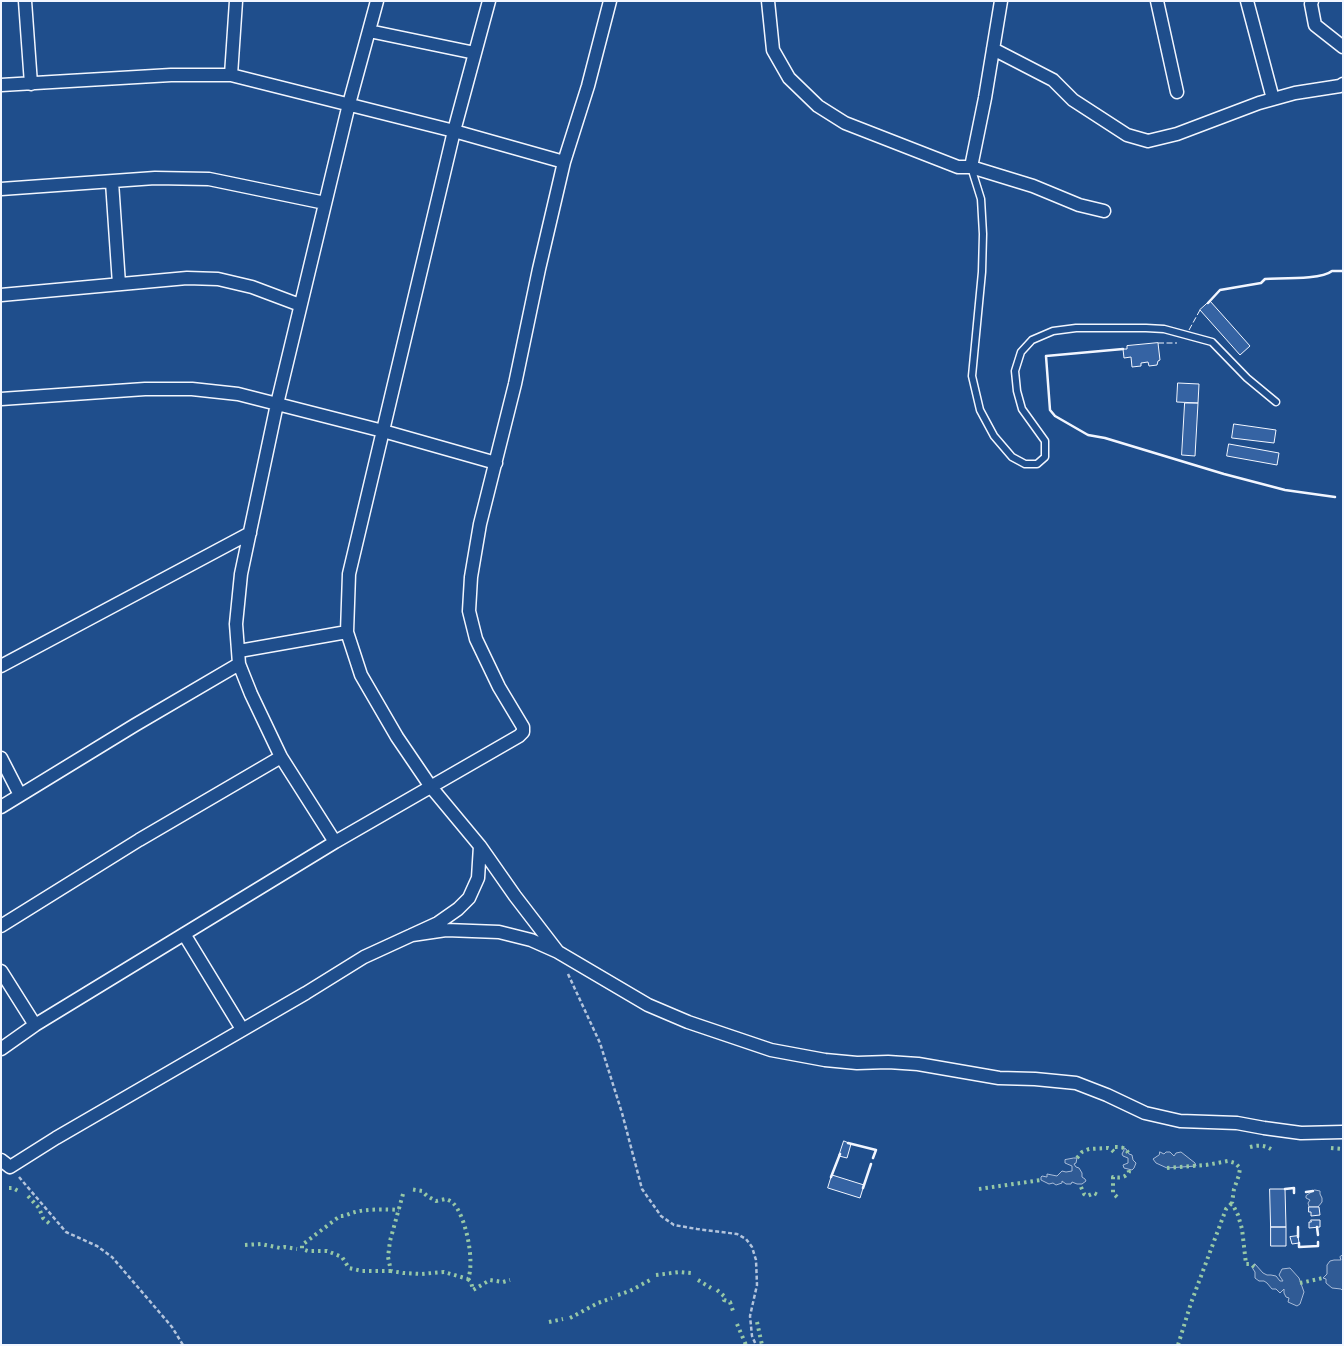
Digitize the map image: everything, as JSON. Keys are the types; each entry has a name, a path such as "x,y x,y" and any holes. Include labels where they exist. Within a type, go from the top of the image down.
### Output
{"street":[{"path":"25,1 31,84"},
{"path":"231,75 236,1"},
{"path":"335,842 281,757 251,694 239,657 236,624 241,574 277,404 349,104 377,1"},
{"path":"490,1 454,131 349,574 347,632 361,675 397,737 431,787 480,846 558,952"},
{"path":"1,1049 35,1025 335,842 523,732 523,727 499,687 476,639 469,611 471,577 480,524 515,384 564,162 588,86 610,1"},
{"path":"768,1 772,50 788,78 818,106 845,123 958,167 971,167 1033,186 1079,205 1104,211"},
{"path":"971,167 985,98 1000,1"},
{"path":"1157,1 1177,92"},
{"path":"1248,1 1273,99"},
{"path":"1312,1 1315,25 1343,47"},
{"path":"368,31 475,53"},
{"path":"993,50 1053,80 1073,100 1127,135 1148,141 1177,134 1295,92 1343,84"},
{"path":"1,85 171,75 231,75 454,131 564,162"},
{"path":"1,189 154,178 209,179 325,203"},
{"path":"112,182 119,284"},
{"path":"1,295 187,278 218,279 252,287 300,305"},
{"path":"1,399 146,389 192,389 238,394 383,431 496,463"},
{"path":"1,666 250,532"},
{"path":"1,807 239,657 347,632"},
{"path":"1,926 139,840 281,757"},
{"path":"1,758 20,795"},
{"path":"6,1164 56,1138 306,993 364,957 438,923 458,909 469,898 478,878 480,846"},
{"path":"412,935 446,930 499,932 531,940 558,952 648,1005 688,1022 771,1050 825,1060 857,1063 888,1062 918,1064 999,1078 1035,1079 1076,1084 1107,1095 1145,1113 1180,1121 1237,1123 1301,1133 1343,1132"},
{"path":"184,934 242,1029"},
{"path":"1,971 35,1025"}],"lane":[{"path":"971,167 980,199 983,234 982,272 972,376 980,410 994,436 1012,457 1025,464 1037,464 1045,457 1045,441 1022,409 1017,391 1015,371 1021,352 1032,340 1053,331 1076,328 1164,329 1212,342 1247,378 1276,402"}],"path":[{"path":"558,952 600,1043 622,1113 642,1189 661,1216 674,1225 737,1234 746,1239 752,1247 756,1260 757,1285 750,1316 752,1336 756,1345"},
{"path":"6,1164 66,1232 97,1246 112,1257 172,1327 183,1345"}],"shaded area":[{"path":"1122,1147 1132,1155 1136,1163 1132,1170 1124,1168 1123,1165 1128,1163 1128,1158 1123,1156 1124,1150"},
{"path":"1160,1152 1164,1154 1170,1152 1174,1156 1176,1153 1181,1152 1195,1163 1196,1166 1167,1168 1156,1163 1153,1159"},
{"path":"1077,1158 1074,1164 1079,1168 1082,1177 1086,1181 1082,1184 1072,1182 1071,1184 1066,1184 1062,1181 1062,1183 1056,1185 1041,1180 1042,1176 1047,1177 1047,1174 1057,1176 1062,1171 1072,1171 1072,1166 1065,1163 1065,1160"},
{"path":"1315,1190 1320,1191 1322,1202 1318,1207 1309,1207 1308,1203 1310,1200 1306,1196"},
{"path":"1343,1255 1343,1291 1332,1288 1326,1283 1326,1279 1323,1278 1327,1274 1327,1265 1330,1261 1341,1260 1340,1257"},
{"path":"1255,1264 1263,1273 1276,1276 1280,1281 1283,1281 1279,1275 1282,1269 1290,1268 1299,1278 1304,1292 1300,1304 1297,1306 1288,1302 1289,1298 1286,1297 1284,1289 1280,1293 1276,1289 1272,1289 1264,1281 1259,1281 1255,1278 1253,1269"}],"building":[{"path":"1210,301 1250,346 1240,355 1200,310"},
{"path":"1158,343 1160,360 1157,365 1149,366 1148,362 1141,363 1141,366 1132,367 1131,357 1124,358 1123,349 1127,349 1127,346"},
{"path":"1178,383 1199,384 1198,403 1177,402"},
{"path":"1185,403 1198,403 1195,456 1182,455"},
{"path":"1234,424 1276,430 1274,443 1232,438"},
{"path":"1229,444 1279,453 1277,465 1227,456"},
{"path":"844,1141 851,1144 847,1158 839,1156"},
{"path":"832,1175 864,1185 860,1198 828,1188"},
{"path":"1270,1189 1285,1189 1286,1227 1271,1227"},
{"path":"1309,1207 1319,1207 1320,1215 1311,1216"},
{"path":"1311,1220 1320,1220 1320,1227 1309,1228"},
{"path":"1271,1227 1286,1227 1286,1246 1271,1246"},
{"path":"1298,1236 1299,1243 1292,1244 1290,1237"}],"hedge":[{"path":"1250,1147 1261,1146 1271,1149"},
{"path":"1115,1147 1124,1148 1129,1155"},
{"path":"1077,1158 1082,1152 1089,1149 1108,1148 1114,1152"},
{"path":"1331,1148 1343,1149"},
{"path":"1167,1168 1228,1161 1235,1163 1240,1168 1232,1203 1242,1229 1246,1264 1251,1264 1254,1267"},
{"path":"1117,1197 1113,1193 1113,1177 1126,1175 1129,1172 1128,1168"},
{"path":"979,1189 1041,1180"},
{"path":"1081,1187 1087,1196 1094,1193 1098,1195"},
{"path":"9,1188 20,1192"},
{"path":"403,1194 390,1241 388,1257 391,1271 421,1274 444,1272 468,1279 470,1251 465,1228 458,1209 452,1202 446,1199 436,1201 422,1191 410,1189"},
{"path":"28,1196 39,1208 43,1218 50,1224"},
{"path":"1178,1345 1191,1303 1226,1209 1232,1203"},
{"path":"391,1271 362,1271 349,1268 342,1257 327,1251 308,1251 302,1249 302,1245 340,1216 365,1210 399,1210"},
{"path":"245,1245 261,1244 297,1249"},
{"path":"656,1275 680,1272 691,1273"},
{"path":"1300,1283 1323,1278"},
{"path":"468,1279 473,1290 490,1280 503,1282 510,1280"},
{"path":"618,1295 650,1280"},
{"path":"698,1280 711,1288"},
{"path":"717,1290 724,1296 724,1300 730,1302 733,1311"},
{"path":"570,1318 598,1303 612,1298"},
{"path":"549,1322 563,1319"},
{"path":"757,1322 762,1345"},
{"path":"737,1324 746,1345"}],"fence":[{"path":"1189,330 1200,310"},
{"path":"1158,343 1177,343"}],"wall":[{"path":"1208,303 1220,290 1261,283 1265,279 1310,277 1327,274 1332,271 1343,271"},
{"path":"1123,349 1046,356 1050,410 1055,416 1088,435 1105,438 1224,474 1285,490 1335,497"},
{"path":"848,1143 876,1150 873,1158"},
{"path":"831,1177 840,1154"},
{"path":"863,1188 871,1164"},
{"path":"1285,1189 1294,1188 1294,1193"},
{"path":"1306,1192 1313,1191"},
{"path":"1298,1227 1298,1237"},
{"path":"1317,1227 1318,1235"},
{"path":"1299,1243 1299,1247 1318,1246 1318,1242"}]}
